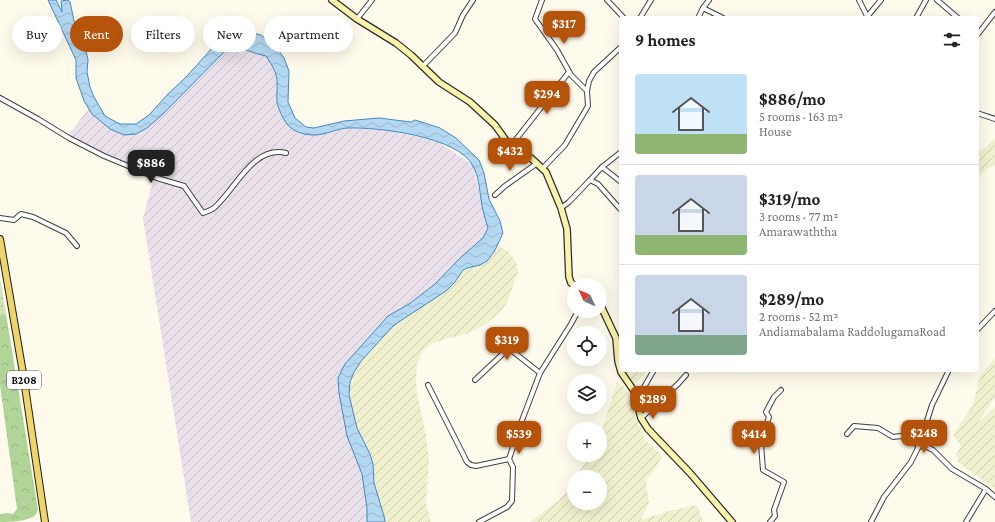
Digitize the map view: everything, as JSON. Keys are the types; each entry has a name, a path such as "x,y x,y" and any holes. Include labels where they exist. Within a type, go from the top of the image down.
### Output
{"main road":[{"name":"B208","path":"0,239 23,373 45,522"}],"street":[{"path":"332,0 357,19 396,43 439,82 470,102 495,125 510,148 531,158 546,172 561,208 567,237 569,278"},
{"path":"357,19 372,0"},
{"path":"423,66 455,33 473,0"},
{"path":"542,0 535,19 557,50 569,72 587,91"},
{"path":"606,0 622,16"},
{"path":"641,16 651,0"},
{"path":"699,16 709,0"},
{"path":"858,0 866,16"},
{"path":"869,16 881,0"},
{"path":"917,16 926,0"},
{"path":"937,0 956,16"},
{"path":"703,8 719,16"},
{"path":"979,33 995,12"},
{"path":"542,169 565,145 588,106 587,91 589,81 594,72 619,52"},
{"path":"510,148 569,72"},
{"path":"0,98 69,138 104,156 156,178 184,186 203,213 214,208 243,173 259,159 267,154 279,152 286,153"},
{"path":"979,114 995,118"},
{"path":"561,208 569,202 602,167 619,154"},
{"path":"495,195 504,186 536,164"},
{"path":"602,167 619,180"},
{"path":"590,180 598,184 619,208"},
{"path":"0,218 14,220 21,214 33,217 66,232 78,246"},
{"path":"979,328 995,311"},
{"path":"479,522 507,507 512,501 513,467 509,459 520,423 540,373 574,318"},
{"path":"607,318 616,338 619,365"},
{"path":"475,380 508,349 540,373"},
{"path":"621,372 634,391 641,418 648,428 690,472 732,522"},
{"path":"636,400 653,372"},
{"path":"871,522 884,497 911,462 919,446 932,405 948,372"},
{"path":"641,418 686,375"},
{"path":"428,385 467,462 476,466 509,459"},
{"path":"770,522 775,516 774,510 784,482 763,470 761,444 763,431 769,417 766,412 774,397 781,390"},
{"path":"847,434 854,426 878,428 893,437 901,436 919,446 927,447 933,450 952,468 995,496"},
{"path":"966,522 986,489"}],"shaded area":[{"path":"256,47 263,49 276,72 283,115 315,135 346,128 383,130 435,140 473,165 488,228 472,258 338,378 374,522 191,522 143,218 153,181 68,136 92,104 101,118 136,134 224,52 256,52"}],"green space":[{"path":"995,138 995,165 988,168 979,178 979,151 985,148"},
{"path":"497,245 508,251 516,262 518,272 507,303 498,314 484,325 471,332 432,343 422,352 417,364 417,393 429,459 426,503 431,522 385,522 374,483 373,464 370,454 357,428 349,395 350,382 354,372 362,360 394,325 459,276 463,270 480,265 494,252"},
{"path":"0,279 6,314 0,315"},
{"path":"6,314 38,510 33,517 28,519 0,522 0,514 13,514 17,509 0,385 0,315"},
{"path":"995,358 995,397 978,423 995,406 995,489 959,463 956,455 961,446 953,435 973,405 980,376"},
{"path":"625,372 646,372 634,385"},
{"path":"617,382 627,389 645,440 662,457 655,469 647,478 646,485 649,502 641,520 669,511 697,505 703,522 530,522 558,501 567,492 567,510 607,510 607,470 580,470 586,462 607,462 607,422 604,422"}],"water":[{"path":"48,0 56,0 62,12 61,1 68,0 70,2 73,16 70,16 70,47 62,30 62,16 55,16"},
{"path":"256,34 264,37 264,52 280,52 284,58 289,71 288,102 295,118 306,127 314,128 344,121 379,118 411,122 415,120 440,128 456,138 479,160 484,173 489,199 500,221 503,233 494,252 487,261 480,265 463,270 455,282 446,291 394,325 362,360 354,372 350,382 349,395 357,428 370,454 373,464 374,483 385,522 367,522 367,508 362,474 347,436 339,393 338,378 345,364 388,316 409,304 435,284 460,258 483,238 488,228 482,206 478,178 473,166 465,156 451,147 416,135 360,128 347,128 314,135 303,134 296,131 287,124 277,102 277,83 273,68 266,56 252,52 256,52"},
{"path":"72,52 86,52 88,60 87,72 90,87 105,116 120,124 136,124 149,115 209,52 224,52 163,114 147,128 136,134 124,135 110,129 92,114 84,101 76,78 76,60"}]}
